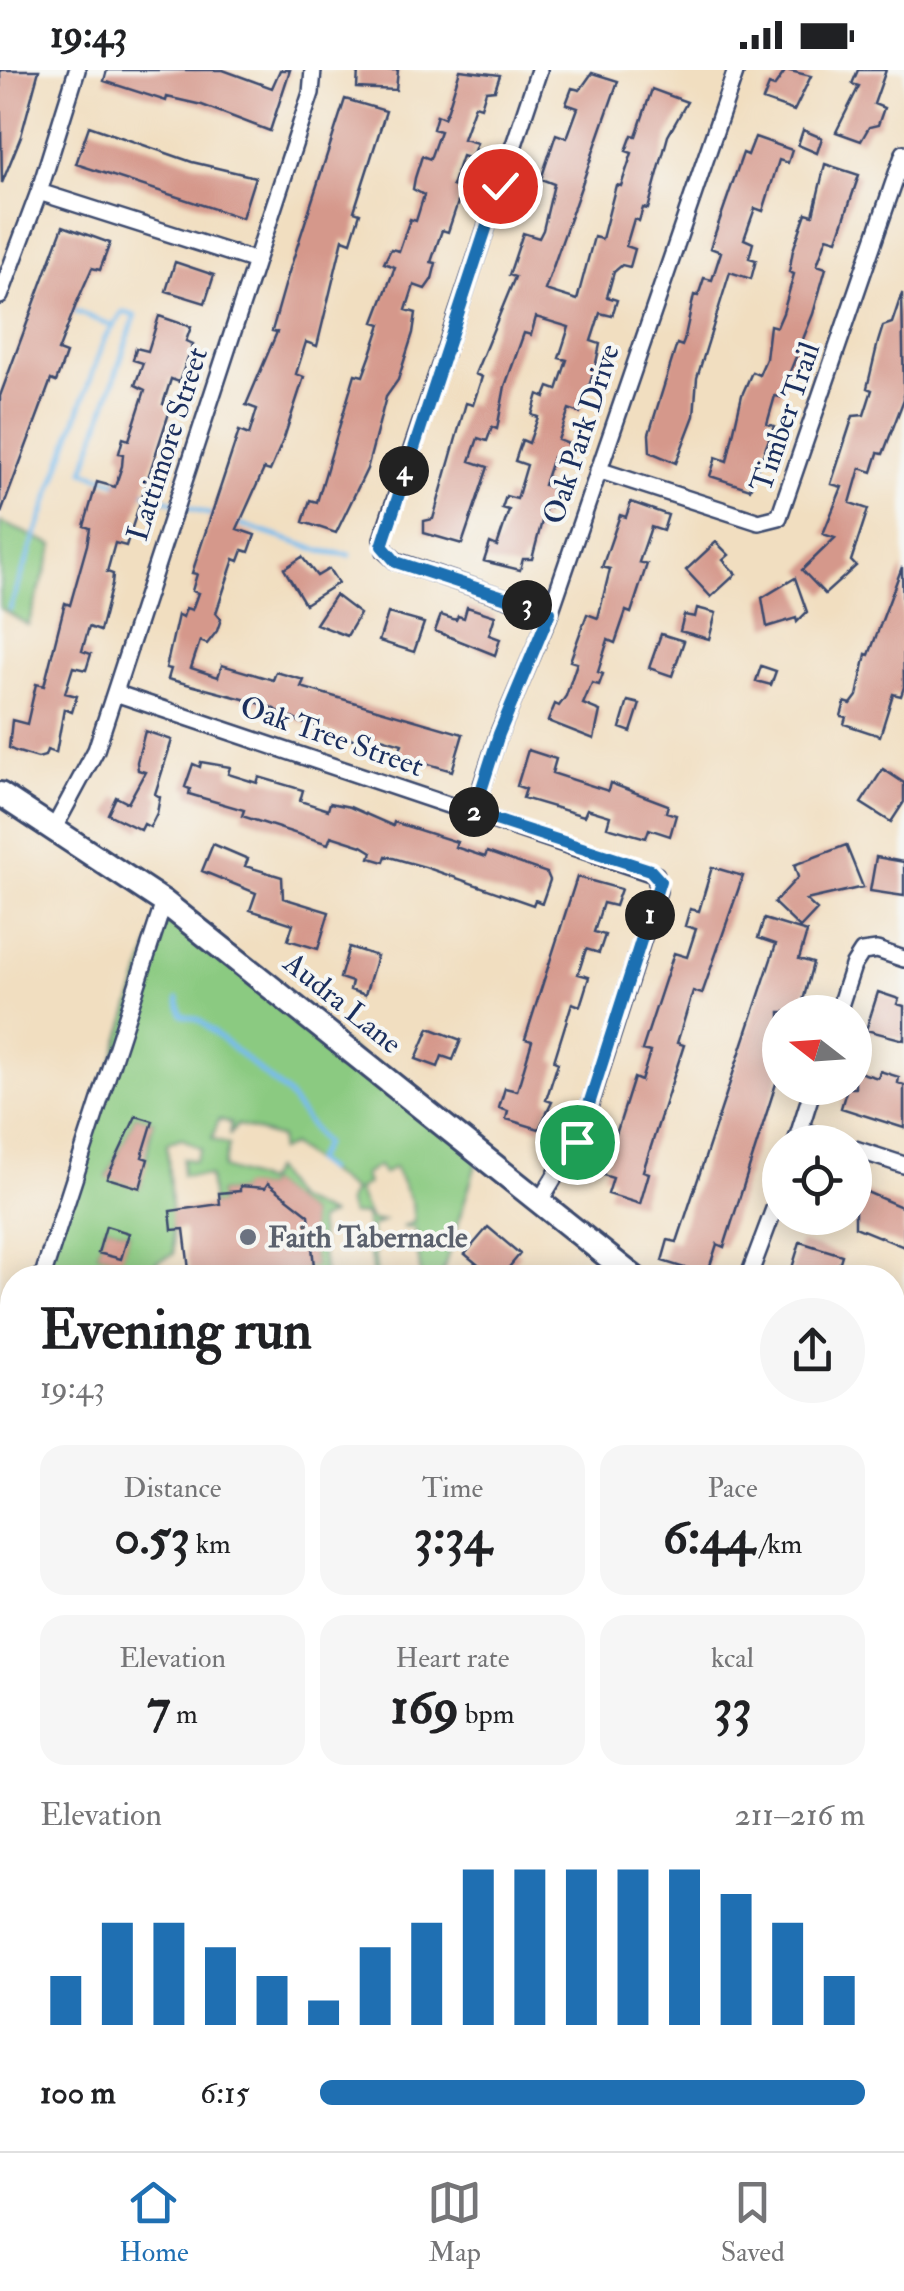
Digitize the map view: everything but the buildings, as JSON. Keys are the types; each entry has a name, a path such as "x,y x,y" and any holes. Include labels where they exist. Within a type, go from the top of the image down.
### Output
{"street":[{"path":"0,296 39,192 77,70"},
{"name":"Lattimore Street","path":"54,828 86,775 115,692 311,93 313,70"},
{"path":"539,70 382,540 385,551 396,562 550,612"},
{"name":"Oak Park Drive","path":"474,813 499,734 550,612 736,70"},
{"name":"Timber Trail","path":"598,470 760,522 780,517 904,153"},
{"path":"39,192 256,260"},
{"name":"Oak Tree Street","path":"115,692 650,870 660,881 580,1135 540,1199"},
{"name":"Audra Lane","path":"0,794 164,902 619,1265"},
{"path":"46,1265 164,902"},
{"path":"844,995 862,952 877,950 904,958"},
{"path":"872,1155 904,1165"},
{"path":"753,1265 764,1235"}],"green space":[{"path":"0,522 54,545 28,625 0,608"},
{"path":"164,902 480,1152 445,1265 420,1265 415,1228 402,1227 414,1222 412,1203 394,1167 383,1174 378,1166 364,1175 367,1184 357,1190 370,1220 383,1221 371,1227 376,1265 371,1265 365,1215 351,1214 347,1202 353,1191 291,1145 279,1151 280,1138 237,1125 229,1136 231,1123 219,1119 212,1139 229,1145 223,1168 265,1182 273,1169 294,1199 330,1215 318,1221 324,1265 314,1265 309,1215 268,1183 265,1188 241,1187 240,1191 219,1193 220,1205 212,1205 209,1176 182,1175 183,1158 195,1161 201,1149 181,1138 167,1143 174,1254 156,1265 46,1265","holes":["136,1116 153,1121 140,1187 107,1177","106,1226 129,1233 120,1259 98,1253"]}],"waterway":[{"path":"68,309 114,326"},
{"path":"10,609 104,340 123,312 135,316 84,471 123,484"},
{"path":"138,490 217,517"},
{"path":"237,523 321,551 350,555"},
{"path":"178,999 182,1015 198,1019 286,1093 324,1144 314,1161 326,1170"}],"place":[{"name":"Faith Tabernacle","path":"248,1237"}],"route":[{"path":"500,186 382,546 396,562 550,612 499,734 474,813 650,870 660,881 577,1142"}]}
